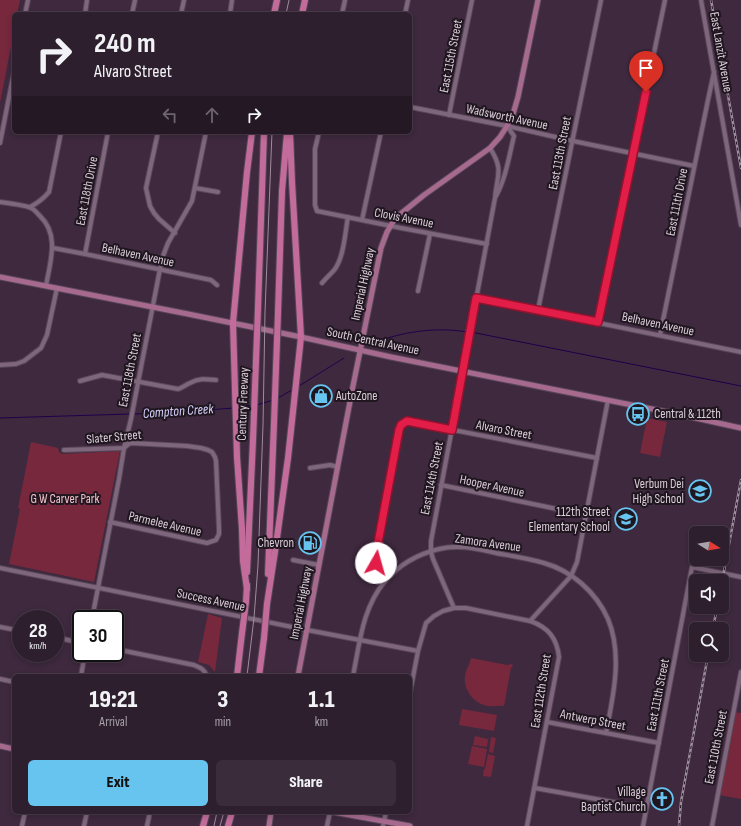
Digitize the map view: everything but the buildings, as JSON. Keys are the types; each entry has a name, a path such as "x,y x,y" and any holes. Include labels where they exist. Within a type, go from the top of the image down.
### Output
{"highway":[{"path":"275,12 277,0"},
{"path":"302,12 305,0"},
{"path":"246,589 237,457 233,323 252,134"},
{"name":"Century Freeway","path":"237,674 246,602 264,134"},
{"path":"259,674 267,604 282,191 287,134"},
{"path":"267,604 288,458 301,337 290,134"},
{"path":"203,826 206,814"},
{"path":"228,826 231,814"}],"main road":[{"name":"Imperial Highway","path":"298,674 381,248 384,239 394,220 405,210 490,148 500,137 513,114 518,97 538,0"},
{"name":"South Central Avenue","path":"0,277 233,323 741,428"},
{"path":"0,746 12,749"},
{"path":"269,826 271,814"},
{"path":"342,814 384,824 410,826"}],"street":[{"path":"26,12 28,0"},
{"path":"85,12 87,0"},
{"path":"132,12 135,0"},
{"path":"181,12 184,0"},
{"path":"230,12 232,0"},
{"path":"342,12 345,0"},
{"path":"405,12 408,0"},
{"name":"East 115th Street","path":"449,115 472,0"},
{"name":"East 113th Street","path":"538,310 601,0"},
{"path":"598,322 665,0"},
{"name":"East Lanzit Avenue","path":"701,0 741,225"},
{"name":"East 111th Drive","path":"660,335 714,72"},
{"path":"0,143 12,82"},
{"name":"Wadsworth Avenue","path":"412,108 507,126 694,166"},
{"name":"East 114th Street","path":"495,198 500,190 504,178 514,136 507,126"},
{"path":"0,202 30,207 38,204 44,198 49,192 61,134"},
{"name":"East 118th Drive","path":"84,254 108,134"},
{"path":"158,134 146,188 150,206 154,213 174,233"},
{"name":"East 118th Street","path":"94,610 124,448 163,256 168,243 192,201 206,134"},
{"name":"Clovis Avenue","path":"319,134 315,149 315,205 317,211 487,244"},
{"path":"362,220 381,134"},
{"name":"East 114th Street","path":"454,608 433,559 431,552 431,541 499,174 495,156 490,148"},
{"path":"195,188 218,192"},
{"path":"30,207 43,219 52,234 53,248 46,286"},
{"path":"322,282 335,269 340,259 348,217"},
{"path":"418,291 430,234"},
{"name":"Belhaven Avenue","path":"53,248 211,280 217,285"},
{"path":"0,365 16,364 24,361 40,348 47,335 57,288"},
{"name":"Belhaven Avenue","path":"476,298 741,352"},
{"path":"80,381 102,375 178,389 196,380 204,378 216,380"},
{"path":"412,682 418,651 426,623 434,616 443,611 454,608 466,608 530,621 571,576 577,562 608,400"},
{"name":"Alvaro Street","path":"385,581 376,569 376,554 399,430 401,425 407,421 597,458"},
{"name":"Slater Street","path":"64,450 124,448 130,443 187,446 201,448 212,452 215,456 217,469 219,534 216,540"},
{"path":"310,468 330,465 338,467"},
{"name":"Hooper Avenue","path":"441,485 586,515"},
{"name":"Parmelee Avenue","path":"110,522 207,543 216,540"},
{"name":"Zamora Avenue","path":"385,581 399,567 407,562 439,549 453,547 473,549 545,563 571,576 588,589 593,595 608,619 611,629 616,657 616,677 606,733"},
{"path":"293,560 319,565"},
{"name":"East 111th Street","path":"643,826 692,567 741,577"},
{"name":"Success Avenue","path":"0,568 418,651"},
{"path":"353,674 364,618 376,592 385,581"},
{"name":"East 112th Street","path":"527,826 559,657 558,649 552,636 542,626 530,621"},
{"path":"0,627 12,629"},
{"path":"124,651 202,668 206,674"},
{"path":"81,674 83,662"},
{"name":"East 110th Street","path":"712,826 741,672"},
{"path":"0,679 12,682"},
{"name":"Antwerp Street","path":"547,722 659,743"},
{"path":"535,788 646,808"},
{"path":"22,826 24,814"},
{"path":"84,826 87,814"},
{"path":"147,826 150,814"},
{"path":"327,826 330,814"},
{"path":"384,824 386,814"}],"green space":[{"path":"0,0 20,0 17,12 12,12 12,41 0,103"},
{"path":"647,418 667,422 660,457 640,453"},
{"name":"G W Carver Park","path":"31,442 58,448 59,452 62,454 120,451 94,582 9,564"},
{"path":"208,614 222,618 215,672 209,665 198,662"},
{"path":"471,658 507,665 512,664 513,666 511,668 504,706 483,705 470,696 465,681"},
{"path":"462,709 497,715 494,731 459,725"},
{"path":"735,712 741,713 741,799 719,795"},
{"path":"475,736 488,739 487,747 473,745"},
{"path":"491,737 496,738 493,753 489,752"},
{"path":"472,746 487,749 484,767 468,764"},
{"path":"488,754 495,756 491,777 483,776"}],"waterway":[{"path":"378,341 411,332 433,330 468,332"},
{"path":"471,332 741,386"},
{"name":"Compton Creek","path":"299,386 344,358"},
{"name":"Compton Creek","path":"278,398 292,390"},
{"name":"Compton Creek","path":"257,405 273,400"},
{"name":"Compton Creek","path":"239,407 252,405"},
{"name":"Compton Creek","path":"133,414 234,408"},
{"name":"Compton Creek","path":"0,418 130,414"}],"tram line":[{"path":"286,12 289,0"},
{"path":"247,674 254,618 258,565 272,134"},
{"path":"214,826 217,814"},
{"path":"220,826 223,814"}],"railway":[{"path":"711,0 741,168"},
{"path":"723,574 741,480"},
{"path":"714,622 716,614"},
{"path":"679,826 681,802 707,662"}],"place":[{"name":"AutoZone","path":"321,396"},
{"name":"Central & 112th","path":"638,414"},
{"name":"Verbum Dei High School","path":"700,491"},
{"name":"112th Street Elementary School","path":"626,519"},
{"name":"Chevron","path":"310,543"},
{"name":"Village Baptist Church","path":"662,799"}],"route":[{"path":"376,563 376,554 399,430 401,425 407,421 452,430 476,298 598,322 646,92"}]}
